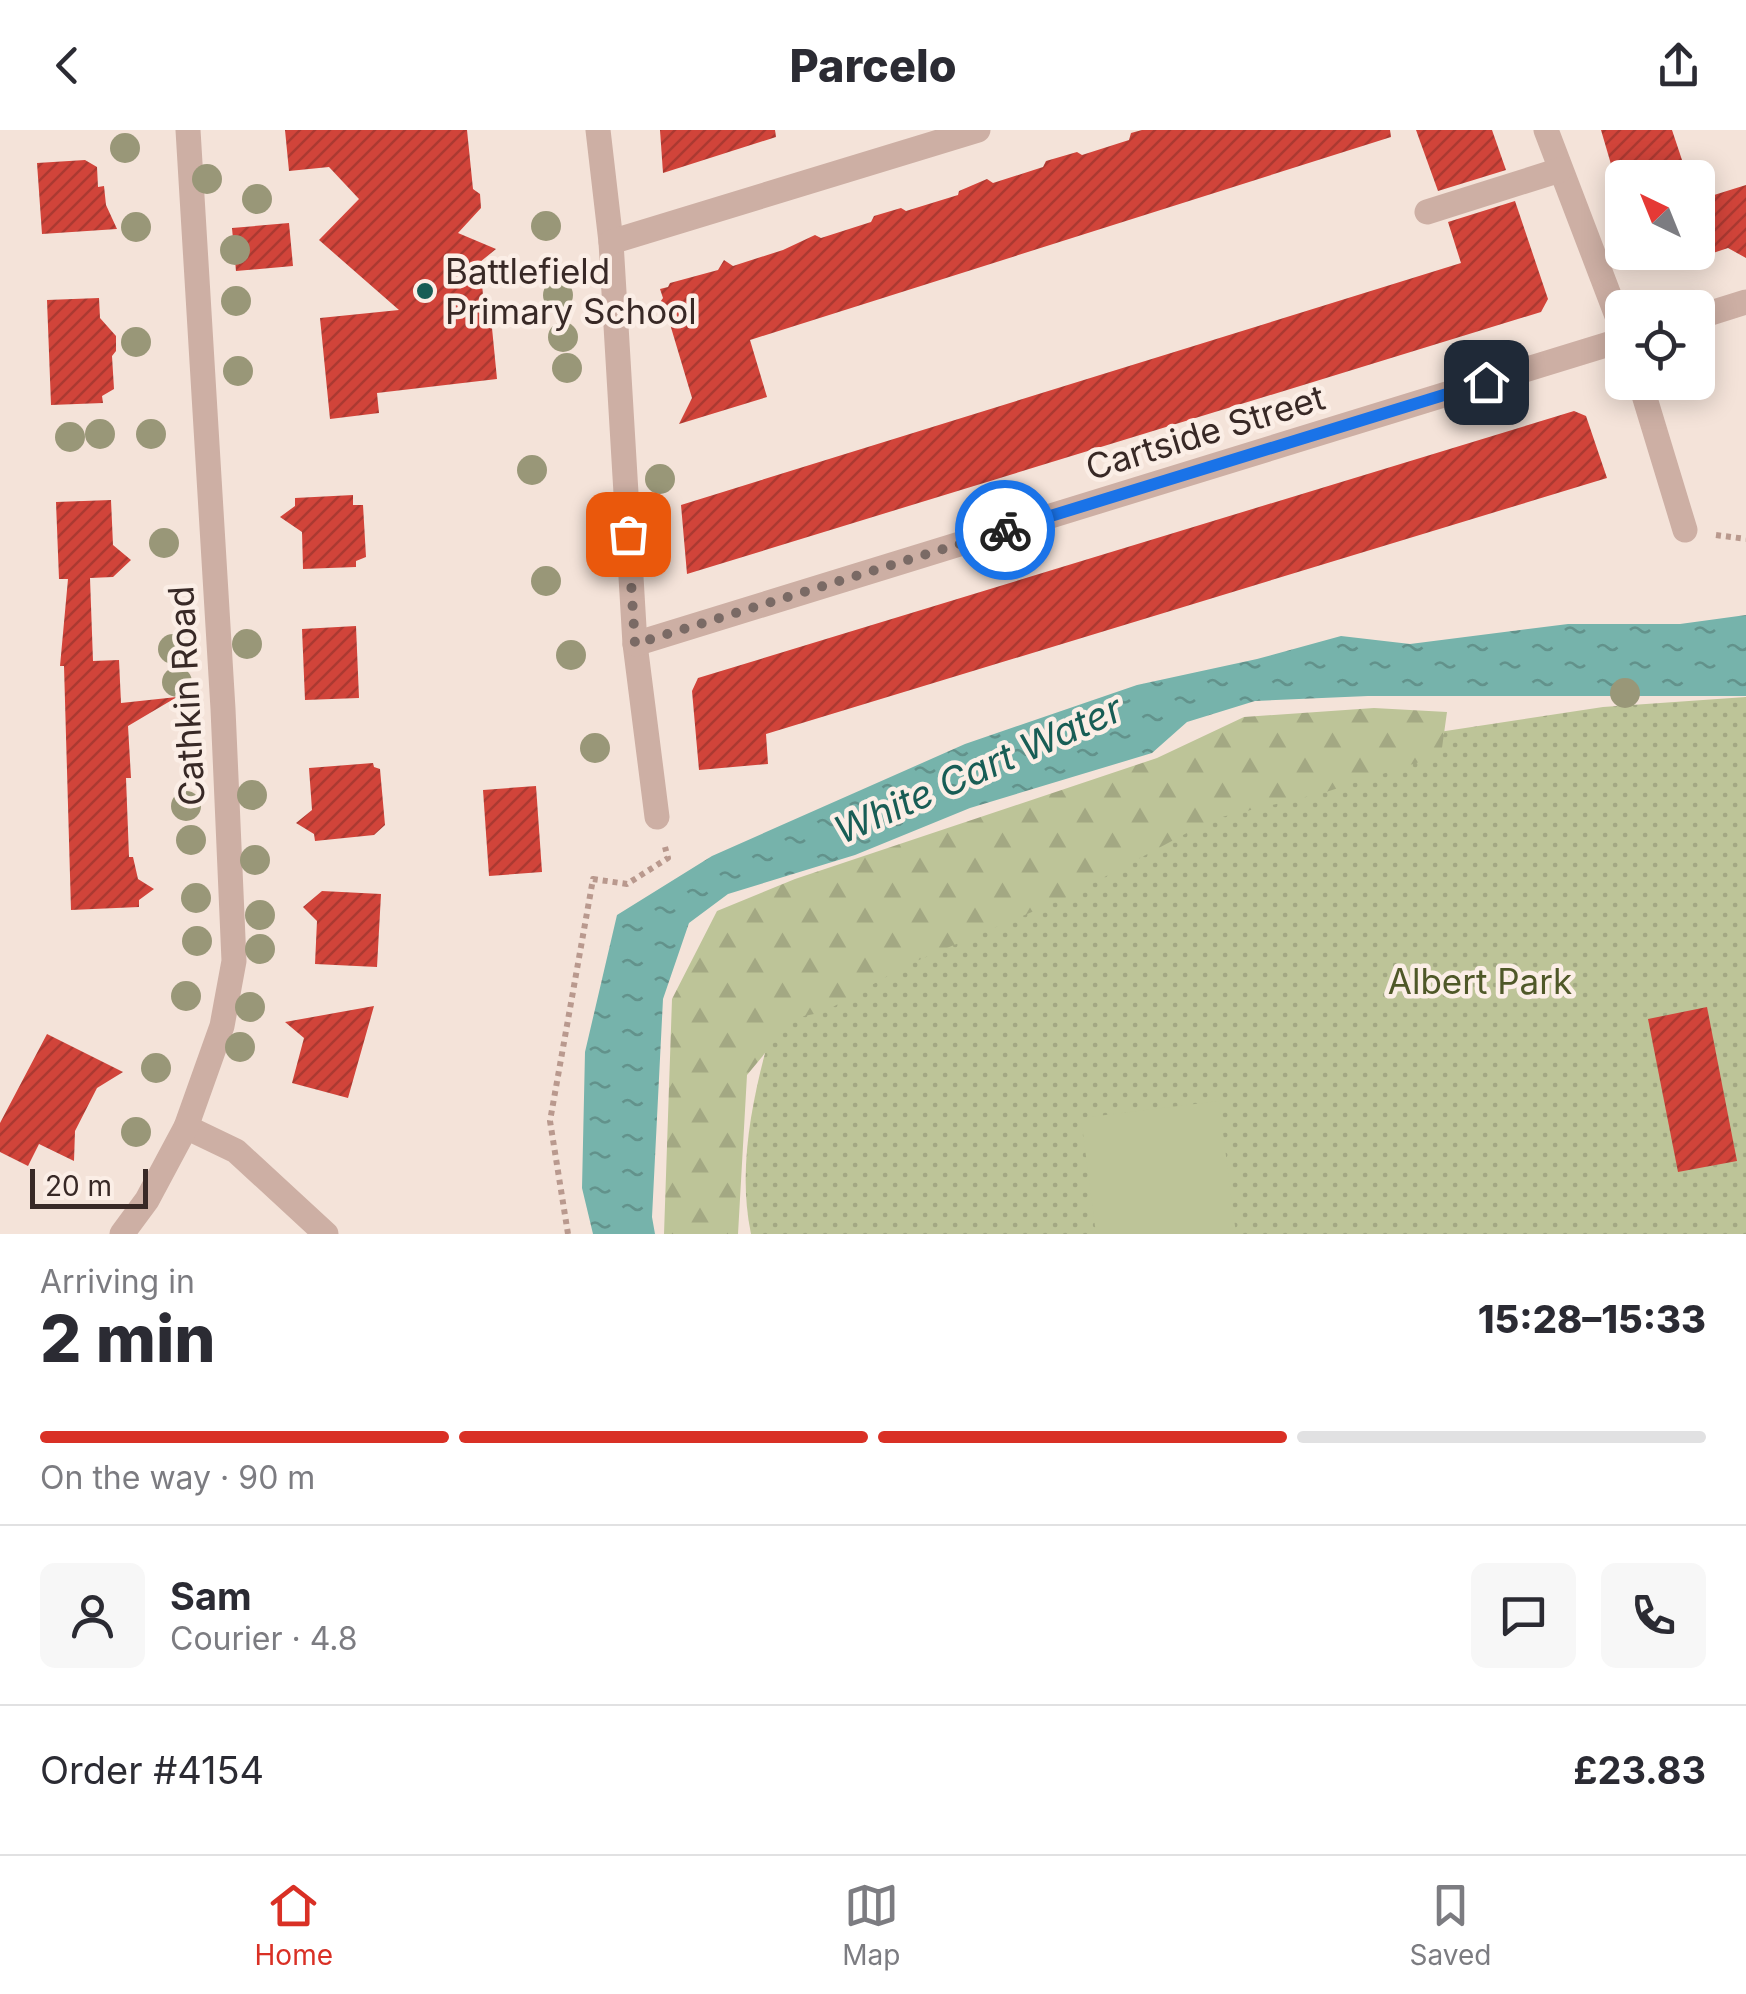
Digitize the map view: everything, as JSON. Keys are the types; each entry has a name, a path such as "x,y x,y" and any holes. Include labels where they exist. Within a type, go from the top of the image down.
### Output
{"street":[{"name":"Cathkin Road","path":"122,1234 147,1200 186,1128 222,1026 234,962 188,130"},
{"path":"598,130 612,242 635,644 656,817"},
{"path":"612,242 978,130"},
{"path":"1546,130 1607,290"},
{"path":"1427,212 1560,170"},
{"path":"1715,312 1746,302"},
{"name":"Cartside Street","path":"635,644 1605,345"},
{"path":"1645,400 1685,530"},
{"path":"186,1128 236,1151 326,1234"}],"path":[{"path":"568,1234 550,1121 594,879 627,884 668,858 656,817"}],"green space":[{"name":"Albert Park","path":"1746,697 1746,1234 751,1234 747,1146 779,1003 1393,739 1603,707"},
{"path":"1374,708 1447,712 1441,755 1326,792 1213,819 1067,897 907,965 824,1012 794,1018 747,1075 738,1234 664,1234 672,999 717,911 795,879 1157,758 1244,717"},
{"path":"1219,1101 1236,1234 1096,1234 1081,1118"}],"water":[{"name":"White Cart Water","path":"1746,615 1746,696 1368,696 1255,701 1187,722 1152,753 970,808 855,855 728,894 689,923 663,999 652,1217 655,1234 593,1234 582,1188 585,1052 617,915 712,856 965,744 1137,685 1341,636 1410,644 1568,624 1680,624"}],"building":[{"name":"Battlefield Primary School","path":"285,130 467,130 473,189 480,194 481,208 458,233 496,249 480,262 486,328 492,328 497,379 377,393 379,413 330,419 320,318 399,310 319,240 359,199 329,167 289,171"},
{"path":"660,130 775,130 776,137 663,173"},
{"path":"1390,130 1391,137 750,340 767,397 679,424 692,398 667,314 656,308 663,298 660,289 718,270 724,260 733,266 815,235 821,238 871,222 874,216 958,195 959,191 987,179 993,183 1043,167 1046,161 1077,152 1082,155 1129,140 1131,133"},
{"path":"1416,130 1492,130 1506,170 1438,191"},
{"path":"1601,130 1672,130 1682,160 1610,160"},
{"path":"85,160 97,167 98,187 104,186 106,205 117,229 42,234 37,163"},
{"path":"1746,185 1746,258 1728,248 1715,252 1715,195"},
{"path":"1515,201 1548,299 1541,312 687,574 681,505 1461,263 1448,222"},
{"path":"289,223 293,266 236,271 232,228"},
{"path":"99,298 100,318 116,336 112,356 114,389 102,396 103,403 51,405 47,300"},
{"path":"1574,411 1586,416 1607,478 766,734 768,764 699,770 692,691 698,678"},
{"path":"353,495 353,505 363,505 366,557 356,561 356,567 303,569 302,532 280,517 295,506 295,498"},
{"path":"111,500 113,545 131,560 113,577 90,578 93,661 119,660 121,703 177,697 128,726 129,857 133,857 138,879 154,889 139,900 139,907 71,910 64,666 60,666 68,579 59,579 56,502"},
{"path":"356,626 359,698 305,700 302,629"},
{"path":"373,763 380,769 385,825 374,835 315,841 314,834 296,823 312,810 309,768"},
{"path":"536,786 542,872 489,876 483,790"},
{"path":"322,891 381,894 377,967 315,964 317,921 303,907"},
{"path":"374,1006 348,1098 292,1083 304,1038 285,1022"},
{"path":"1707,1007 1737,1161 1678,1172 1648,1019"},
{"path":"47,1034 123,1072 97,1088 75,1131 74,1161 39,1144 28,1166 0,1152 0,1123"}],"way so far":[{"path":"628,534 635,644 1005,530"}],"place":[{"name":"Battlefield Primary School","path":"425,291"}],"route":[{"path":"1005,530 1486,382"}]}
